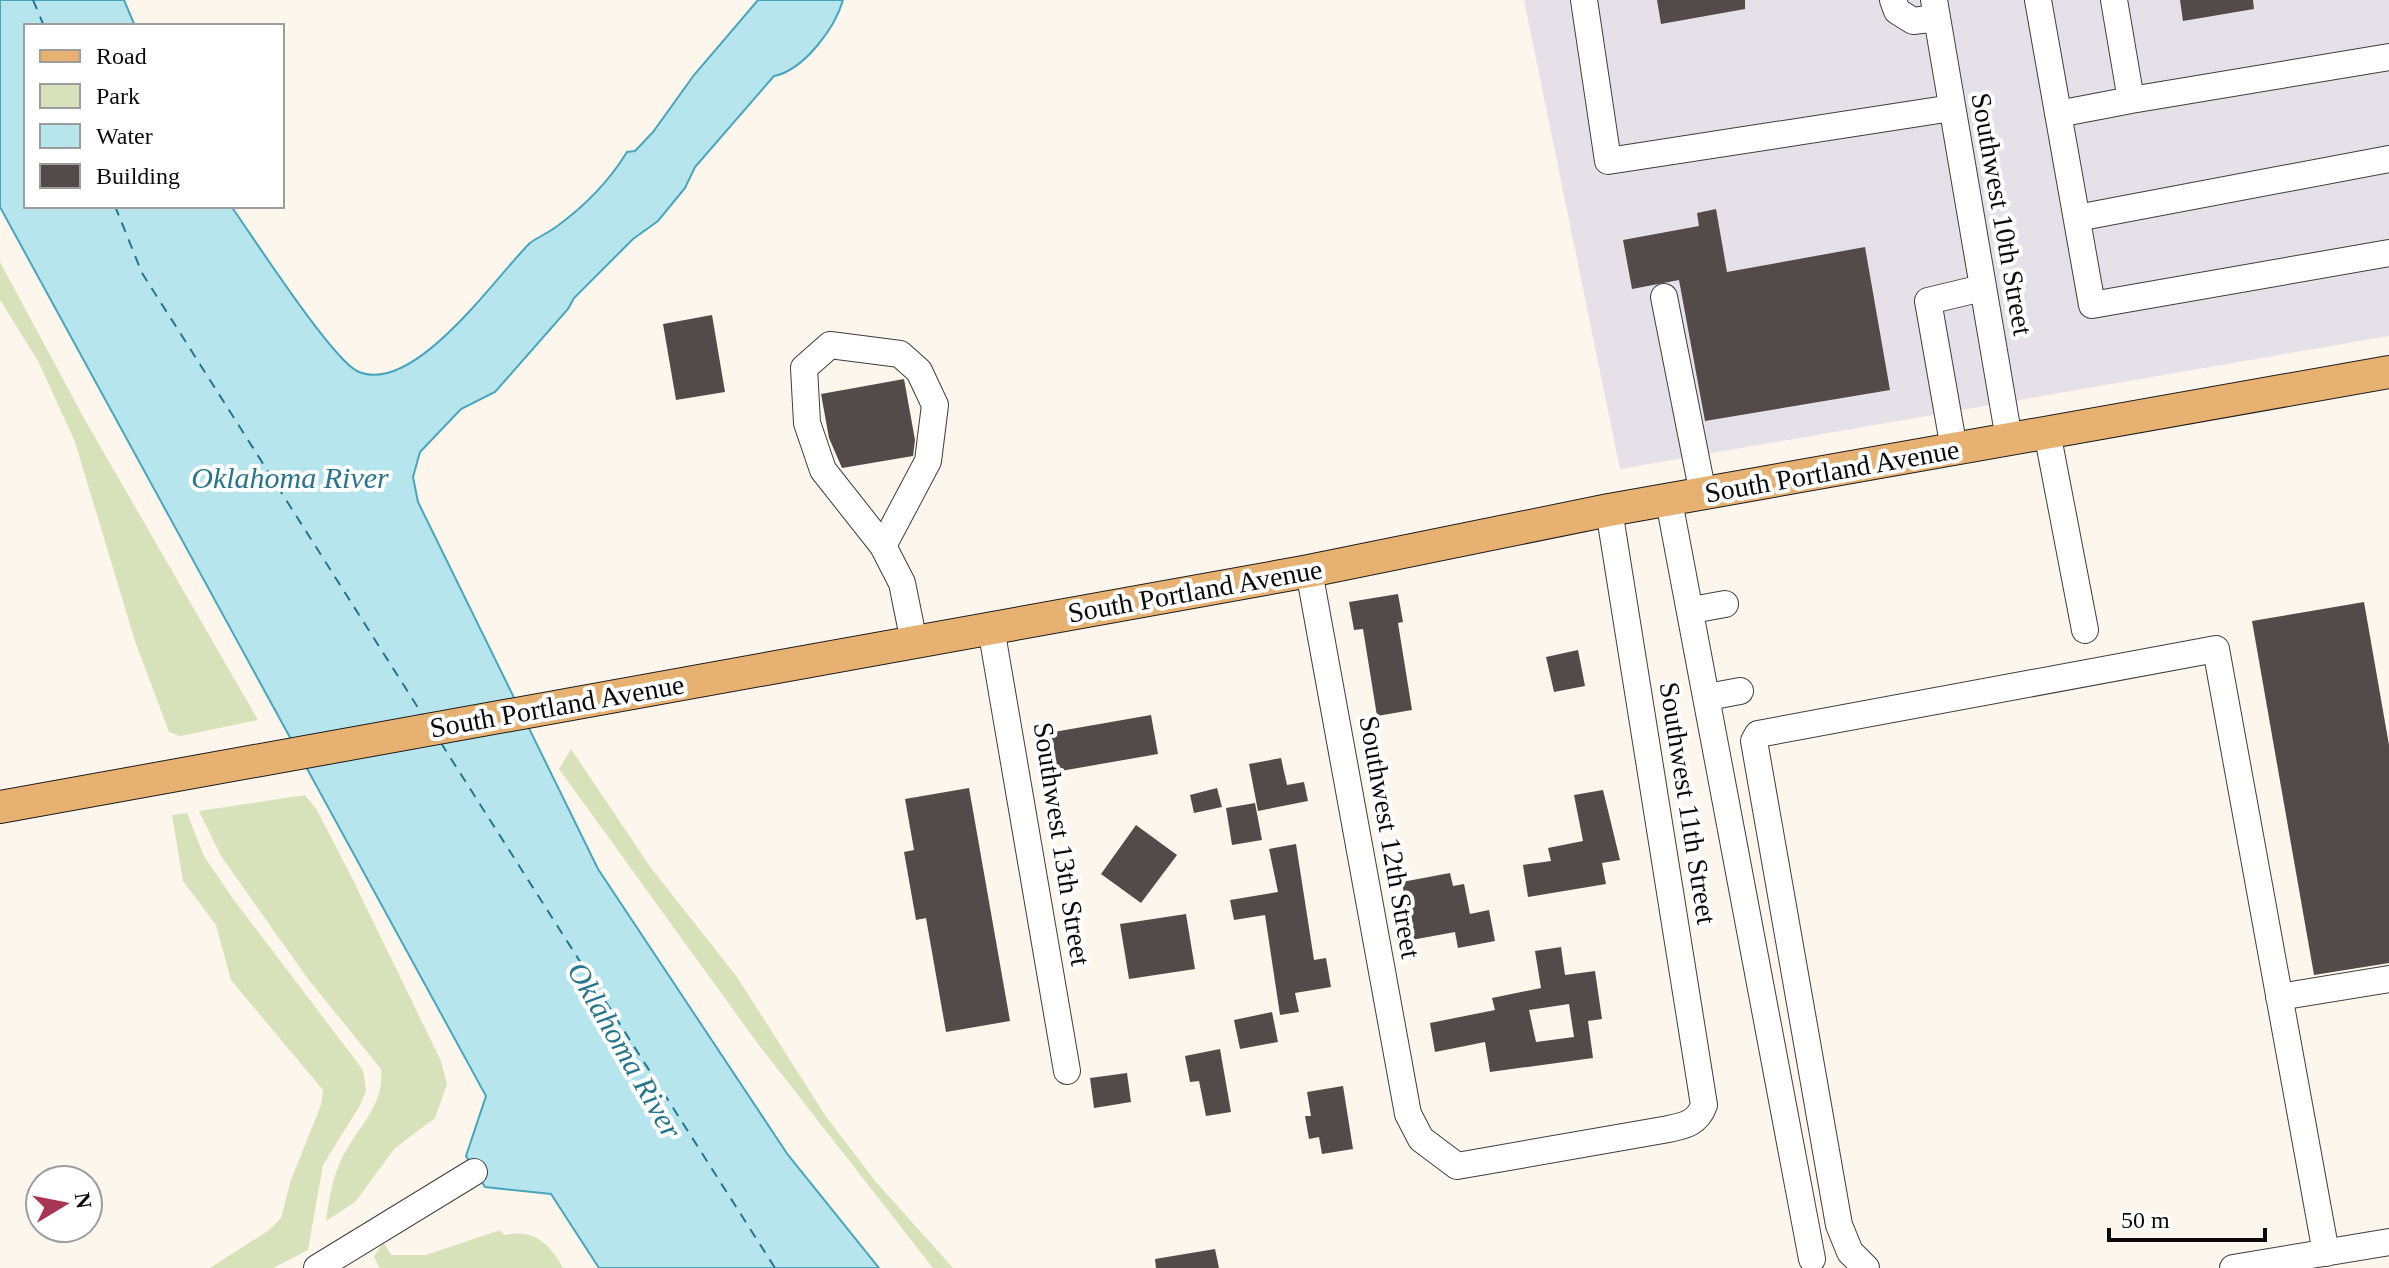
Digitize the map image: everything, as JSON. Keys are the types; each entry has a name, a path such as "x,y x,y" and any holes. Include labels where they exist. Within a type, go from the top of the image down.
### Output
{"main road":[{"name":"South Portland Avenue","path":"0,807 1309,571 1609,510 2389,372"}],"street":[{"path":"1584,0 1608,161 1952,108"},
{"path":"1893,0 1897,11 1913,21 1935,9"},
{"path":"2038,0 2092,305 2389,253"},
{"path":"2114,0 2131,100"},
{"name":"Southwest 10th Street","path":"1935,9 2009,439"},
{"path":"2058,114 2389,57"},
{"path":"2077,218 2389,159"},
{"path":"1954,449 1928,301 1982,288"},
{"path":"1664,297 1703,494"},
{"path":"883,546 928,461 935,405 919,371 900,354 830,345 804,368 807,423 823,470 883,546 902,583 914,642"},
{"path":"2047,432 2085,630"},
{"path":"1669,501 1812,1259"},
{"name":"Southwest 11th Street","path":"1408,1114 1421,1139 1457,1166 1688,1125 1700,1116 1704,1105 1609,510"},
{"name":"Southwest 12th Street","path":"1309,571 1408,1114"},
{"path":"1692,610 1725,604"},
{"name":"Southwest 13th Street","path":"991,628 1067,1071"},
{"path":"1866,1268 1850,1252 1839,1225 1754,741 1763,730 2216,649 2326,1253"},
{"path":"1708,697 1740,691"},
{"path":"2279,997 2389,979"},
{"path":"317,1268 348,1260 474,1172"},
{"path":"2233,1268 2293,1263 2326,1253 2389,1242"}],"shaded area":[{"path":"1524,0 2389,0 2389,336 1620,469"}],"green space":[{"path":"0,262 85,420 258,720 180,736 169,732 135,641 75,442 38,361 0,300"},
{"path":"571,749 651,868 737,977 827,1118 876,1182 953,1268 933,1268 758,1044 559,769"},
{"path":"305,795 317,810 352,878 441,1061 447,1084 435,1118 395,1148 355,1202 326,1221 337,1170 375,1104 381,1069 308,979 221,856 199,811"},
{"path":"187,813 204,856 231,896 363,1070 366,1091 323,1165 308,1250 273,1268 210,1268 269,1230 281,1218 291,1180 321,1105 323,1090 231,980 216,925 183,881 172,815"},
{"path":"500,1230 504,1235 524,1234 540,1240 563,1268 380,1268 374,1257 383,1242 391,1255 426,1255"}],"water":[{"name":"Oklahoma River","path":"0,0 124,0 134,24 24,24 24,208 232,208 329,344 357,371 379,375 403,367 427,351 452,330 530,243 556,227 586,202 604,184 627,152 635,151 653,132 694,75 758,0 843,0 833,23 817,46 796,66 774,76 695,167 685,188 658,221 633,239 574,298 568,309 495,392 461,409 420,452 413,477 418,502 598,869 788,1155 879,1268 599,1268 551,1194 485,1187 466,1156 486,1096 0,207"}],"building":[{"path":"1657,0 1745,0 1745,9 1661,24"},
{"path":"2180,0 2253,0 2254,9 2183,21"},
{"path":"1716,209 1727,272 1865,247 1890,390 1705,421 1679,280 1632,289 1623,240 1699,226 1697,213"},
{"path":"712,315 725,392 676,400 663,324"},
{"path":"904,379 915,440 913,456 842,468 829,438 821,394"},
{"path":"1398,594 1403,622 1398,623 1412,710 1377,716 1363,629 1354,630 1349,602"},
{"path":"2364,602 2389,745 2389,963 2314,975 2252,621"},
{"path":"1578,650 1585,686 1554,692 1546,657"},
{"path":"1151,715 1158,754 1055,772 1048,733"},
{"path":"1281,758 1287,785 1304,782 1308,801 1258,811 1249,764"},
{"path":"969,788 1010,1021 946,1032 926,918 916,920 904,852 914,850 905,799"},
{"path":"1217,788 1222,807 1194,813 1190,795"},
{"path":"1603,790 1620,860 1602,863 1606,884 1528,897 1523,865 1551,861 1548,848 1583,841 1574,795"},
{"path":"1255,803 1262,840 1232,845 1226,808"},
{"path":"1136,825 1177,855 1141,903 1101,874"},
{"path":"1296,844 1314,960 1326,958 1331,987 1295,993 1299,1012 1280,1015 1265,915 1234,920 1230,900 1278,892 1269,849"},
{"path":"1450,873 1453,886 1464,884 1470,914 1489,910 1495,941 1458,948 1455,932 1406,941 1403,920 1408,919 1402,882"},
{"path":"1186,914 1195,969 1129,979 1120,924"},
{"path":"1561,947 1565,975 1595,971 1602,1019 1588,1021 1593,1058 1490,1072 1485,1042 1435,1052 1430,1023 1495,1010 1492,998 1541,988 1535,951","holes":["1569,1004 1574,1037 1536,1042 1529,1010"]},
{"path":"1272,1012 1278,1042 1240,1049 1234,1020"},
{"path":"1220,1049 1231,1112 1206,1116 1199,1081 1190,1082 1185,1056"},
{"path":"1127,1073 1131,1102 1094,1108 1090,1078"},
{"path":"1343,1086 1353,1149 1322,1154 1319,1137 1309,1139 1305,1116 1311,1116 1307,1092"},
{"path":"1215,1249 1219,1268 1156,1268 1155,1259"}],"ferry route":[{"path":"33,0 43,24"},
{"path":"116,208 142,273 422,714"},
{"path":"441,743 775,1268"}]}
